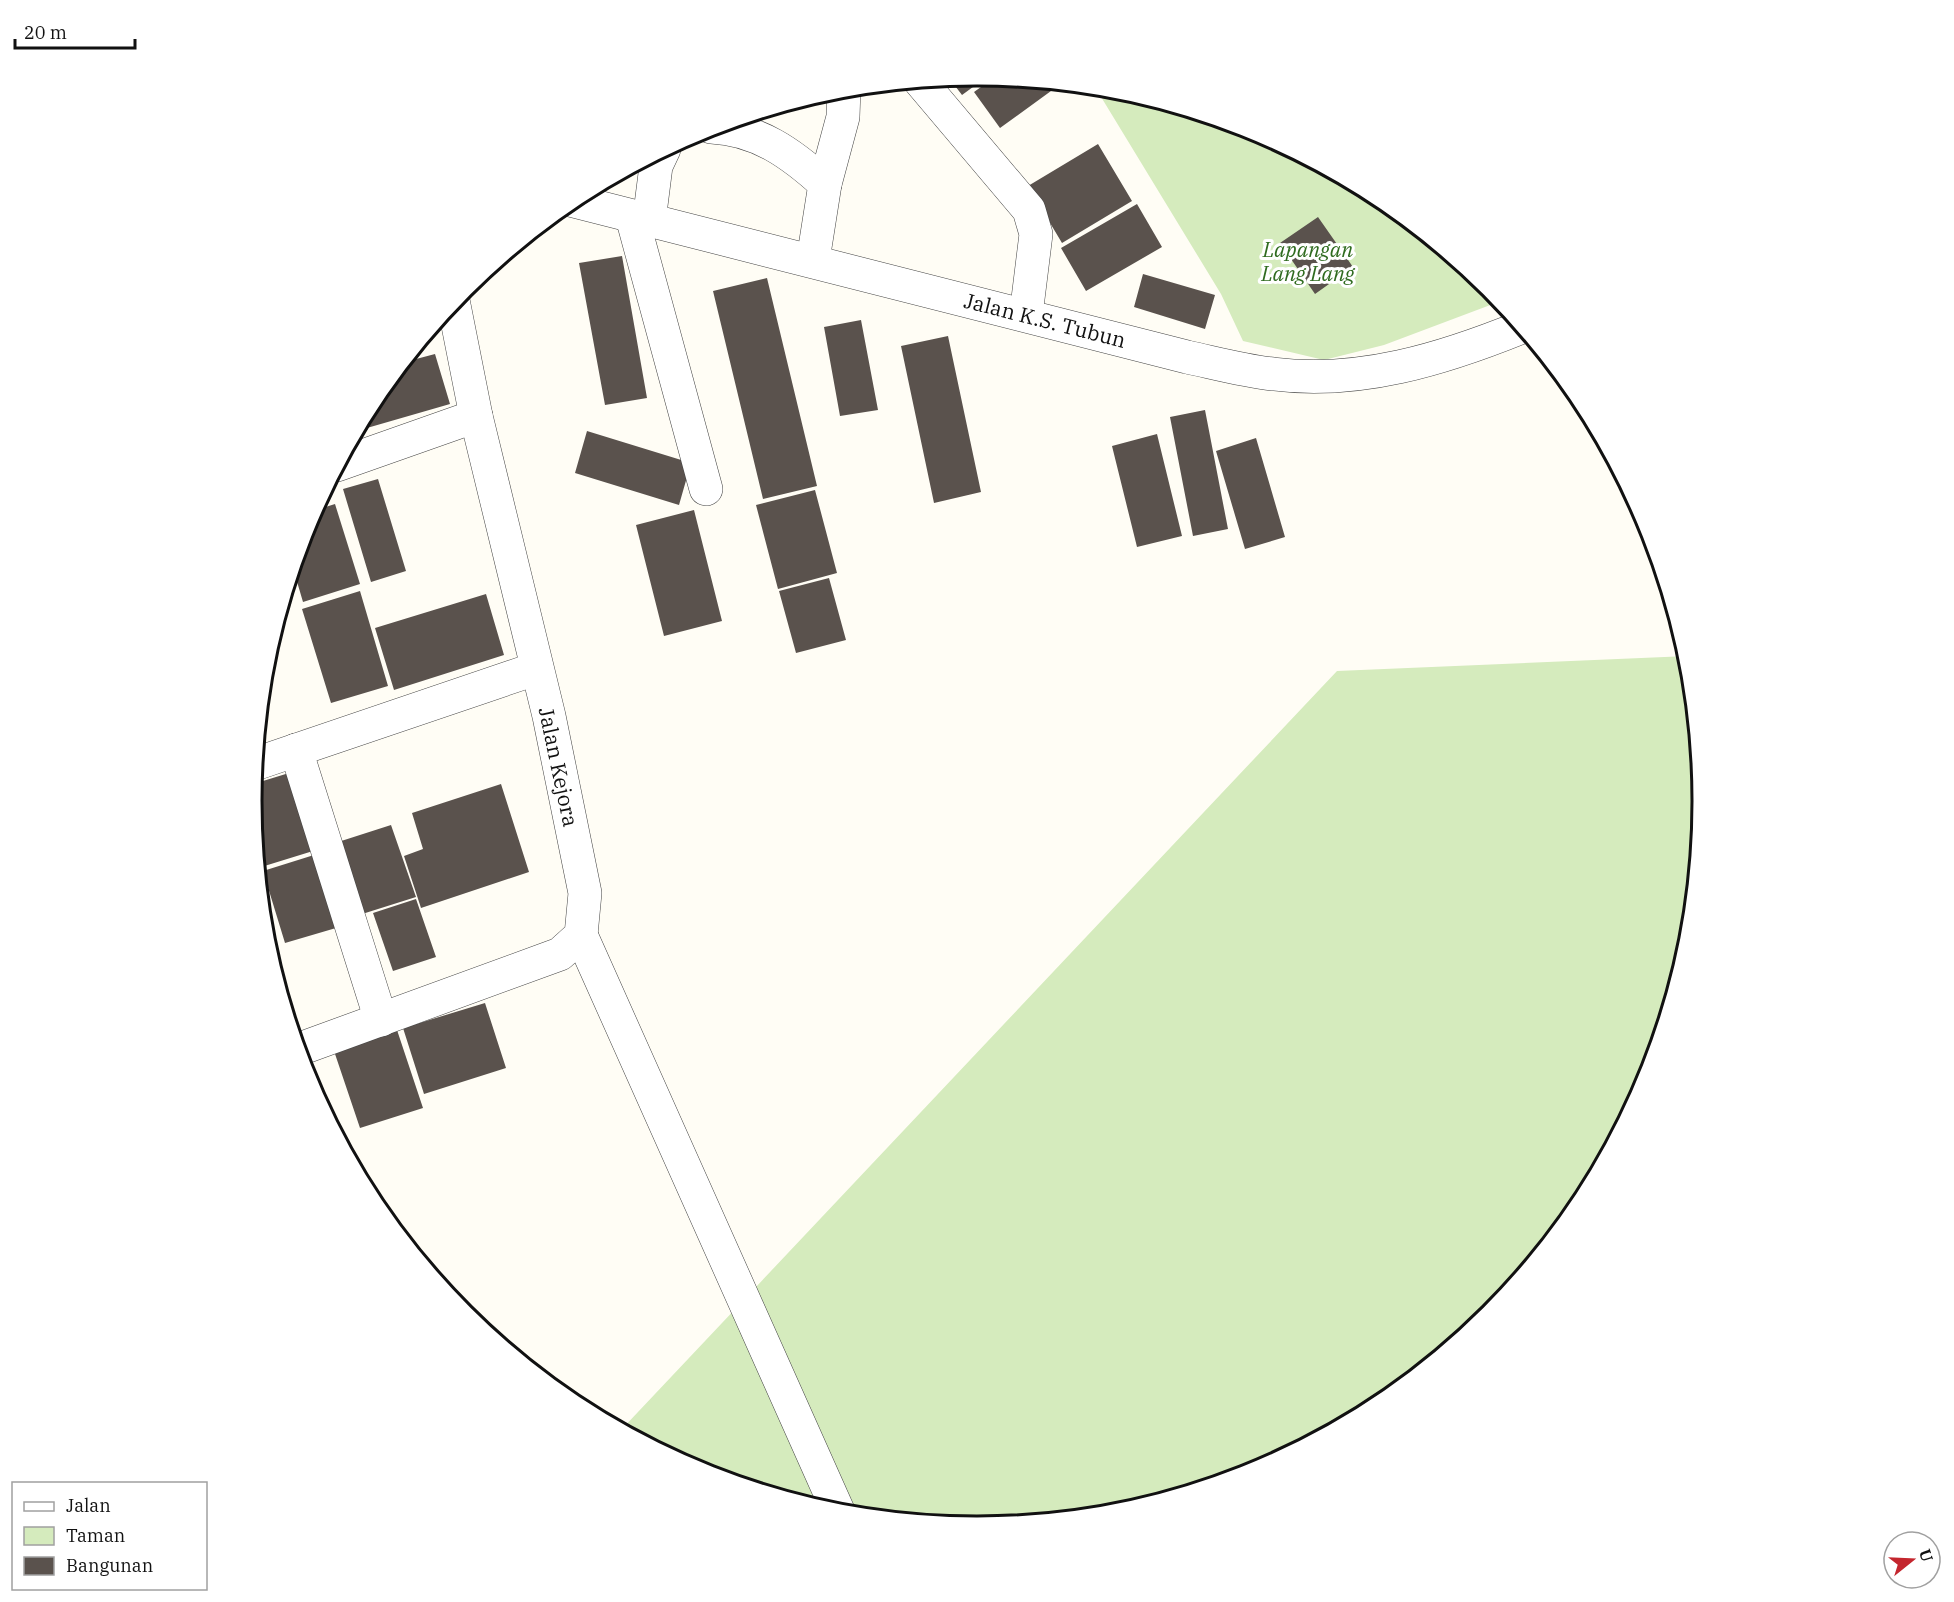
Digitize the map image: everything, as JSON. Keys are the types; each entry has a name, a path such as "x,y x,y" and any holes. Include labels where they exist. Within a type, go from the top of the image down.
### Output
{"street":[{"path":"925,87 1029,210 1035,234 1026,315"},
{"path":"813,260 825,184 843,117 844,98"},
{"path":"730,130 769,141 796,158 825,184"},
{"path":"659,160 640,219 706,489"},
{"name":"Jalan K.S. Tubun","path":"583,204 813,260 1187,357 1272,374 1341,377 1419,363 1515,329"},
{"name":"Jalan Kejora","path":"455,312 476,416 549,716 585,893 581,935"},
{"path":"347,462 476,416"},
{"path":"263,761 536,669"},
{"path":"296,750 381,1020"},
{"path":"305,1047 560,954 581,935 833,1502"}],"green space":[{"name":"Lapangan Lang Lang","path":"1101,97 1207,123 1293,159 1335,181 1413,233 1449,263 1492,304 1384,345 1324,360 1243,341 1221,294"},
{"path":"1678,656 1679,661 1691,754 1693,801 1691,848 1679,941 1655,1031 1619,1117 1597,1159 1545,1237 1483,1307 1413,1369 1335,1421 1293,1443 1207,1479 1117,1503 1070,1510 1024,1515 930,1515 837,1503 747,1479 703,1462 626,1425 1337,671"}],"building":[{"path":"955,86 974,86 962,95"},
{"path":"982,86 1052,90 1000,128 974,92"},
{"path":"1098,144 1132,201 1062,243 1028,186"},
{"path":"1137,204 1162,247 1086,291 1061,248"},
{"path":"1318,217 1353,267 1315,294 1280,243"},
{"path":"622,256 647,398 605,405 579,263"},
{"path":"1143,274 1215,295 1205,329 1134,307"},
{"path":"767,278 817,486 763,499 713,291"},
{"path":"861,320 878,410 840,416 824,327"},
{"path":"948,336 981,492 934,503 901,346"},
{"path":"435,354 450,404 366,428 382,403 413,360"},
{"path":"1205,410 1228,529 1193,536 1170,417"},
{"path":"587,431 691,463 679,505 575,473"},
{"path":"1157,434 1182,536 1137,547 1112,446"},
{"path":"1256,438 1285,537 1245,549 1216,451"},
{"path":"378,479 406,571 371,582 343,489"},
{"path":"815,490 837,573 778,589 756,505"},
{"path":"335,504 360,584 303,602 296,580 325,507"},
{"path":"694,510 722,621 664,636 636,525"},
{"path":"829,578 846,640 796,653 779,591"},
{"path":"360,591 388,686 331,703 302,609"},
{"path":"486,594 504,655 394,690 375,628"},
{"path":"289,773 313,851 265,866 262,781"},
{"path":"501,784 529,872 421,908 404,856 423,849 412,813"},
{"path":"391,825 416,897 359,915 335,843"},
{"path":"314,855 336,928 285,943 267,884 265,870"},
{"path":"416,899 436,957 393,971 373,913"},
{"path":"485,1003 506,1068 424,1094 403,1028"},
{"path":"396,1027 423,1108 360,1128 333,1048"}]}
